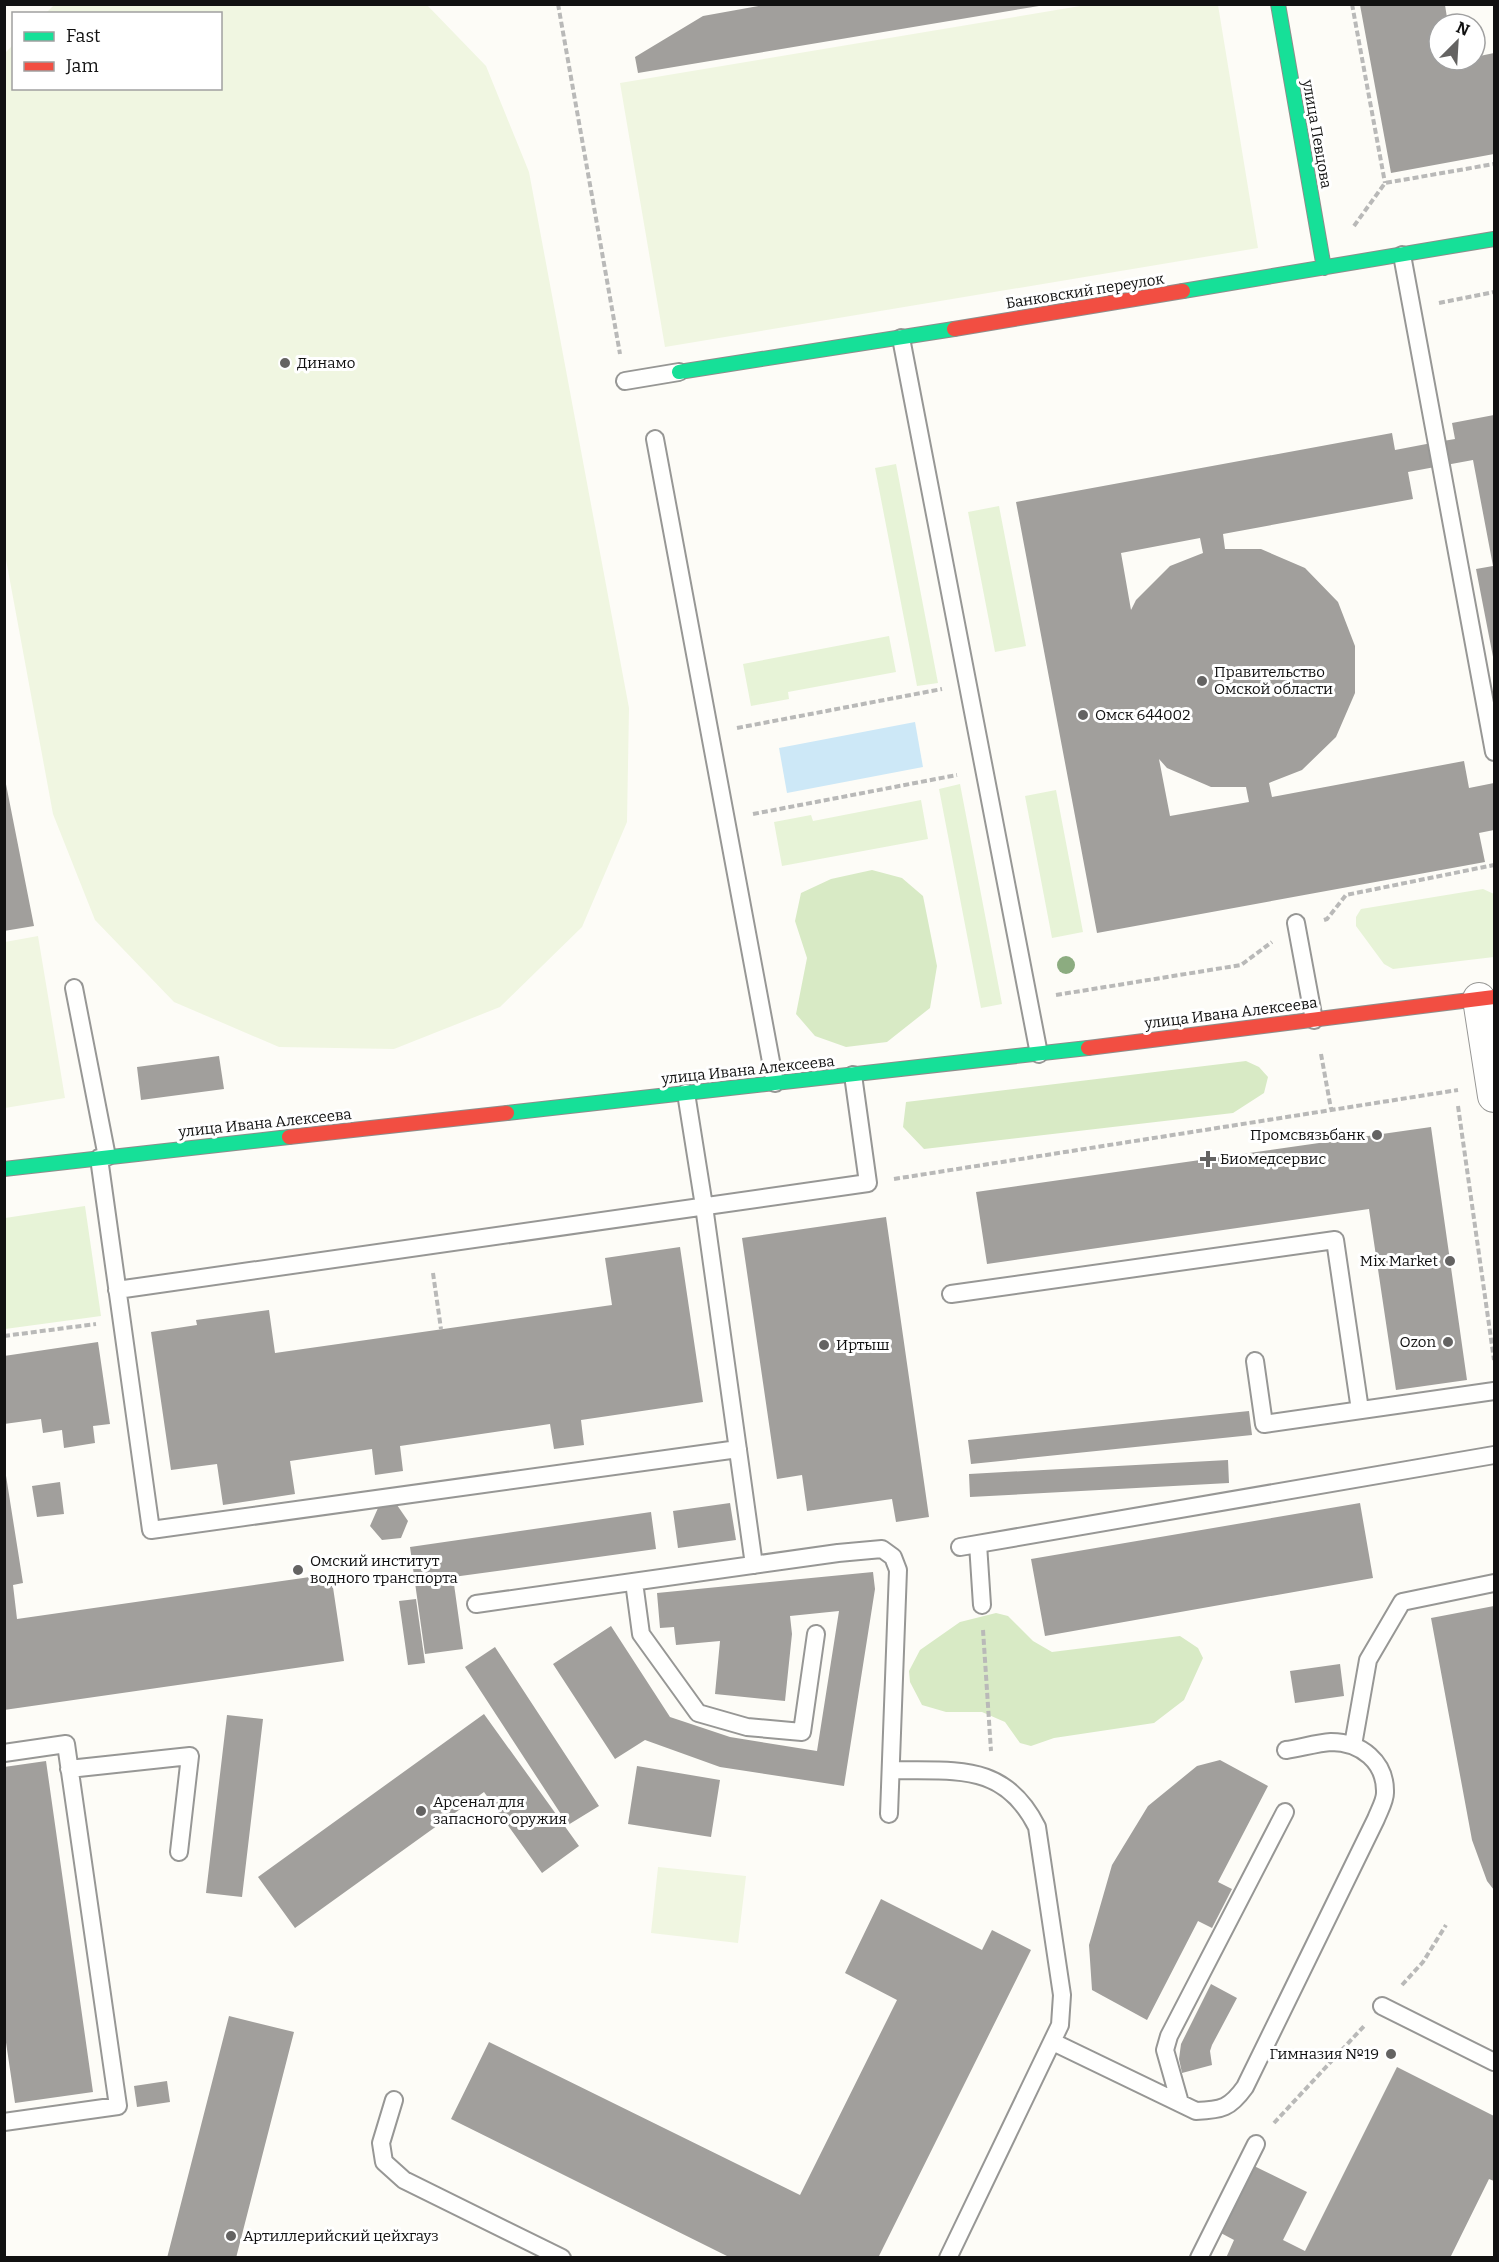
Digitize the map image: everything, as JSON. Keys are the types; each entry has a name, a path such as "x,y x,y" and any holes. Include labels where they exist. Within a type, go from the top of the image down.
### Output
{"street":[{"name":"улица Певцова","path":"1278,4 1324,268"},
{"name":"Банковский переулок","path":"680,372 901,338 1494,238"},
{"name":"улица Ивана Алексеева","path":"4,1169 1039,1054 1487,998"},
{"path":"1487,998 1493,1090"}],"lane":[{"path":"1402,255 1494,752"},
{"path":"901,338 1039,1054"},
{"path":"625,381 680,372"},
{"path":"655,438 775,1083"},
{"path":"1296,923 1314,1020"},
{"path":"74,987 103,1158 117,1290 151,1530 738,1449"},
{"path":"117,1290 868,1183 853,1075"},
{"path":"686,1093 704,1206 753,1565"},
{"path":"951,1294 1335,1240 1360,1410"},
{"path":"1255,1361 1264,1424 1494,1391"},
{"path":"960,1547 1494,1455"},
{"path":"978,1544 982,1605"},
{"path":"476,1604 882,1549 893,1557 898,1570 889,1814"},
{"path":"634,1582 640,1634 698,1713 737,1725 802,1731 816,1634"},
{"path":"1353,1745 1368,1660 1402,1602 1494,1583"},
{"path":"1053,2042 1196,2111 1220,2110 1235,2101 1376,1819 1385,1795 1383,1775 1371,1755 1353,1745 1331,1742 1286,1750"},
{"path":"4,1753 66,1744 118,2106 4,2122"},
{"path":"69,1769 190,1756 179,1852"},
{"path":"891,1770 967,1772 993,1779 1015,1793 1027,1807 1037,1827 1062,1995 1060,2025 1053,2042 948,2258"},
{"path":"1180,2103 1165,2050 1169,2036 1285,1812"},
{"path":"1382,2006 1494,2062"},
{"path":"394,2100 381,2143 384,2162 404,2180 562,2258"},
{"path":"1198,2258 1256,2144"}],"path":[{"path":"558,4 625,381"},
{"path":"1352,4 1385,183 1494,164"},
{"path":"1412,308 1494,292"},
{"path":"710,734 968,685"},
{"path":"726,819 985,770"},
{"path":"1346,895 1494,865"},
{"path":"1029,999 1241,965"},
{"path":"1314,1020 1331,1109"},
{"path":"1456,1090 1494,1360"},
{"path":"927,1174 1456,1090 1493,1090"},
{"path":"435,1287 441,1329"},
{"path":"4,1336 122,1320"},
{"path":"982,1605 993,1779"},
{"path":"1256,2144 1423,1962 1446,1925"}],"green space":[{"name":"Динамо","path":"55,4 427,5 486,66 529,172 629,708 627,822 582,927 500,1007 394,1049 279,1047 174,1002 95,920 53,814 5,554 5,53 12,46 12,90 222,90 222,12 47,12"},
{"path":"1092,4 1218,5 1258,248 665,347 620,83"},
{"path":"896,464 938,683 917,686 875,468"},
{"path":"999,506 1026,646 995,652 968,512"},
{"path":"889,636 896,672 788,692 789,699 751,706 743,664"},
{"path":"960,784 1002,1004 981,1008 939,789"},
{"path":"1056,790 1083,932 1052,938 1025,796"},
{"path":"921,800 928,839 782,866 774,822 811,815 813,821"},
{"path":"872,870 902,878 923,896 937,966 930,1008 887,1042 846,1047 815,1036 796,1014 807,958 795,921 801,893 831,879"},
{"path":"1483,889 1494,894 1494,957 1393,969 1384,964 1356,926 1356,917 1361,909"},
{"path":"38,936 65,1098 5,1108 5,942"},
{"path":"1246,1061 1259,1067 1268,1077 1264,1093 1233,1113 924,1149 903,1127 906,1102"},
{"path":"85,1206 101,1316 5,1329 5,1218"},
{"path":"996,1613 1008,1616 1033,1641 1052,1652 1180,1636 1198,1648 1203,1658 1184,1700 1154,1723 1054,1738 1031,1746 1020,1743 1005,1722 982,1712 946,1712 922,1705 910,1682 909,1671 920,1650 960,1622"},
{"path":"658,1867 746,1876 738,1943 651,1933"}],"water":[{"path":"915,722 923,767 787,793 779,748"}],"building":[{"path":"769,4 1039,4 1039,6 638,73 635,57 703,16"},
{"path":"1360,5 1445,5 1446,12 1427,12 1427,72 1487,72 1487,54 1494,53 1494,154 1391,173"},
{"name":"Правительство Омской области","path":"1494,415 1494,662 1476,569 1493,566 1473,460 1408,472 1413,499 1223,534 1225,549 1261,549 1305,568 1338,602 1355,646 1355,693 1336,737 1302,770 1269,783 1272,797 1464,761 1469,788 1494,783 1494,830 1479,833 1485,862 1097,933 1016,502 1392,433 1395,450 1455,439 1452,423","holes":["1200,538 1203,553 1170,566 1136,600 1131,610 1121,553","1159,759 1167,768 1211,787 1246,787 1249,802 1170,816"]},
{"path":"4,774 34,926 4,931"},
{"path":"219,1056 224,1089 141,1100 137,1067"},
{"path":"1431,1127 1467,1380 1396,1390 1369,1209 987,1264 976,1192"},
{"path":"886,1217 929,1517 896,1522 892,1499 807,1511 802,1475 777,1479 742,1238"},
{"path":"680,1247 703,1402 581,1420 584,1445 554,1449 550,1424 400,1446 403,1471 375,1475 372,1449 290,1461 295,1494 223,1505 217,1464 171,1470 151,1332 197,1325 196,1320 269,1310 275,1353 612,1305 605,1258"},
{"path":"98,1342 110,1424 93,1426 95,1443 64,1448 62,1430 43,1433 41,1419 4,1424 4,1356"},
{"path":"1249,1411 1252,1435 971,1464 968,1440"},
{"path":"1228,1460 1229,1483 970,1497 969,1474"},
{"name":"Омский институт водного транспорта","path":"4,1463 23,1583 13,1585 17,1619 331,1574 344,1661 4,1710"},
{"path":"60,1482 64,1514 37,1517 32,1486"},
{"path":"730,1503 736,1540 678,1548 673,1511"},
{"path":"1360,1503 1373,1578 1045,1636 1031,1559"},
{"path":"397,1505 408,1521 401,1538 382,1540 370,1526 378,1508"},
{"path":"651,1512 656,1549 453,1577 463,1649 425,1654 410,1547"},
{"path":"873,1572 875,1589 844,1786 720,1767 645,1740 615,1759 553,1664 611,1626 670,1717 730,1737 817,1751 839,1611 790,1616 792,1634 785,1701 715,1694 720,1641 676,1645 674,1627 660,1628 657,1593"},
{"path":"416,1599 425,1663 408,1665 399,1601"},
{"path":"1494,1606 1494,1890 1487,1881 1472,1840 1431,1618"},
{"path":"495,1647 599,1806 568,1825 465,1667"},
{"path":"1340,1664 1344,1696 1295,1703 1290,1671"},
{"path":"484,1714 579,1846 542,1873 484,1792 295,1928 258,1877"},
{"path":"227,1715 263,1719 242,1897 206,1893"},
{"path":"1220,1760 1268,1786 1218,1882 1232,1889 1212,1928 1198,1921 1147,2020 1092,1990 1089,1945 1112,1865 1148,1806 1197,1766"},
{"path":"46,1761 93,2092 15,2103 4,2029 4,1767"},
{"path":"637,1766 720,1780 711,1837 628,1824"},
{"path":"881,1899 982,1950 992,1930 1031,1950 878,2258 731,2258 451,2119 489,2042 800,2195 897,2000 845,1973"},
{"path":"1211,1984 1237,1998 1212,2045 1210,2051 1212,2065 1182,2073 1179,2059 1181,2044"},
{"path":"229,2016 294,2032 236,2258 167,2258"},
{"path":"1397,2067 1494,2116 1494,2181 1489,2179 1450,2258 1226,2258 1234,2240 1219,2232 1252,2165 1307,2192 1283,2240 1305,2251"},
{"path":"167,2081 170,2102 137,2107 134,2086"}],"traffic: fast":[{"path":"1278,4 1324,268"},
{"path":"1183,291 1494,239"},
{"path":"679,372 954,329"},
{"path":"507,1113 1088,1048"},
{"path":"4,1169 289,1137"}],"traffic: jam":[{"path":"954,329 1183,291"},
{"path":"1088,1048 1494,997"},
{"path":"289,1137 507,1113"}],"place":[{"name":"Динамо","path":"285,363"},
{"name":"Правительство Омской области","path":"1202,681"},
{"name":"Омск 644002","path":"1083,715"},
{"name":"Промсвязьбанк","path":"1377,1135"},
{"name":"Биомедсервис","path":"1208,1159"},
{"name":"Mix Market","path":"1450,1261"},
{"name":"Ozon","path":"1448,1342"},
{"name":"Иртыш","path":"824,1345"},
{"name":"Омский институт водного транспорта","path":"298,1570"},
{"name":"Арсенал для запасного оружия","path":"421,1811"},
{"name":"Гимназия №19","path":"1391,2054"},
{"name":"Артиллерийский цейхгауз","path":"231,2236"}]}
